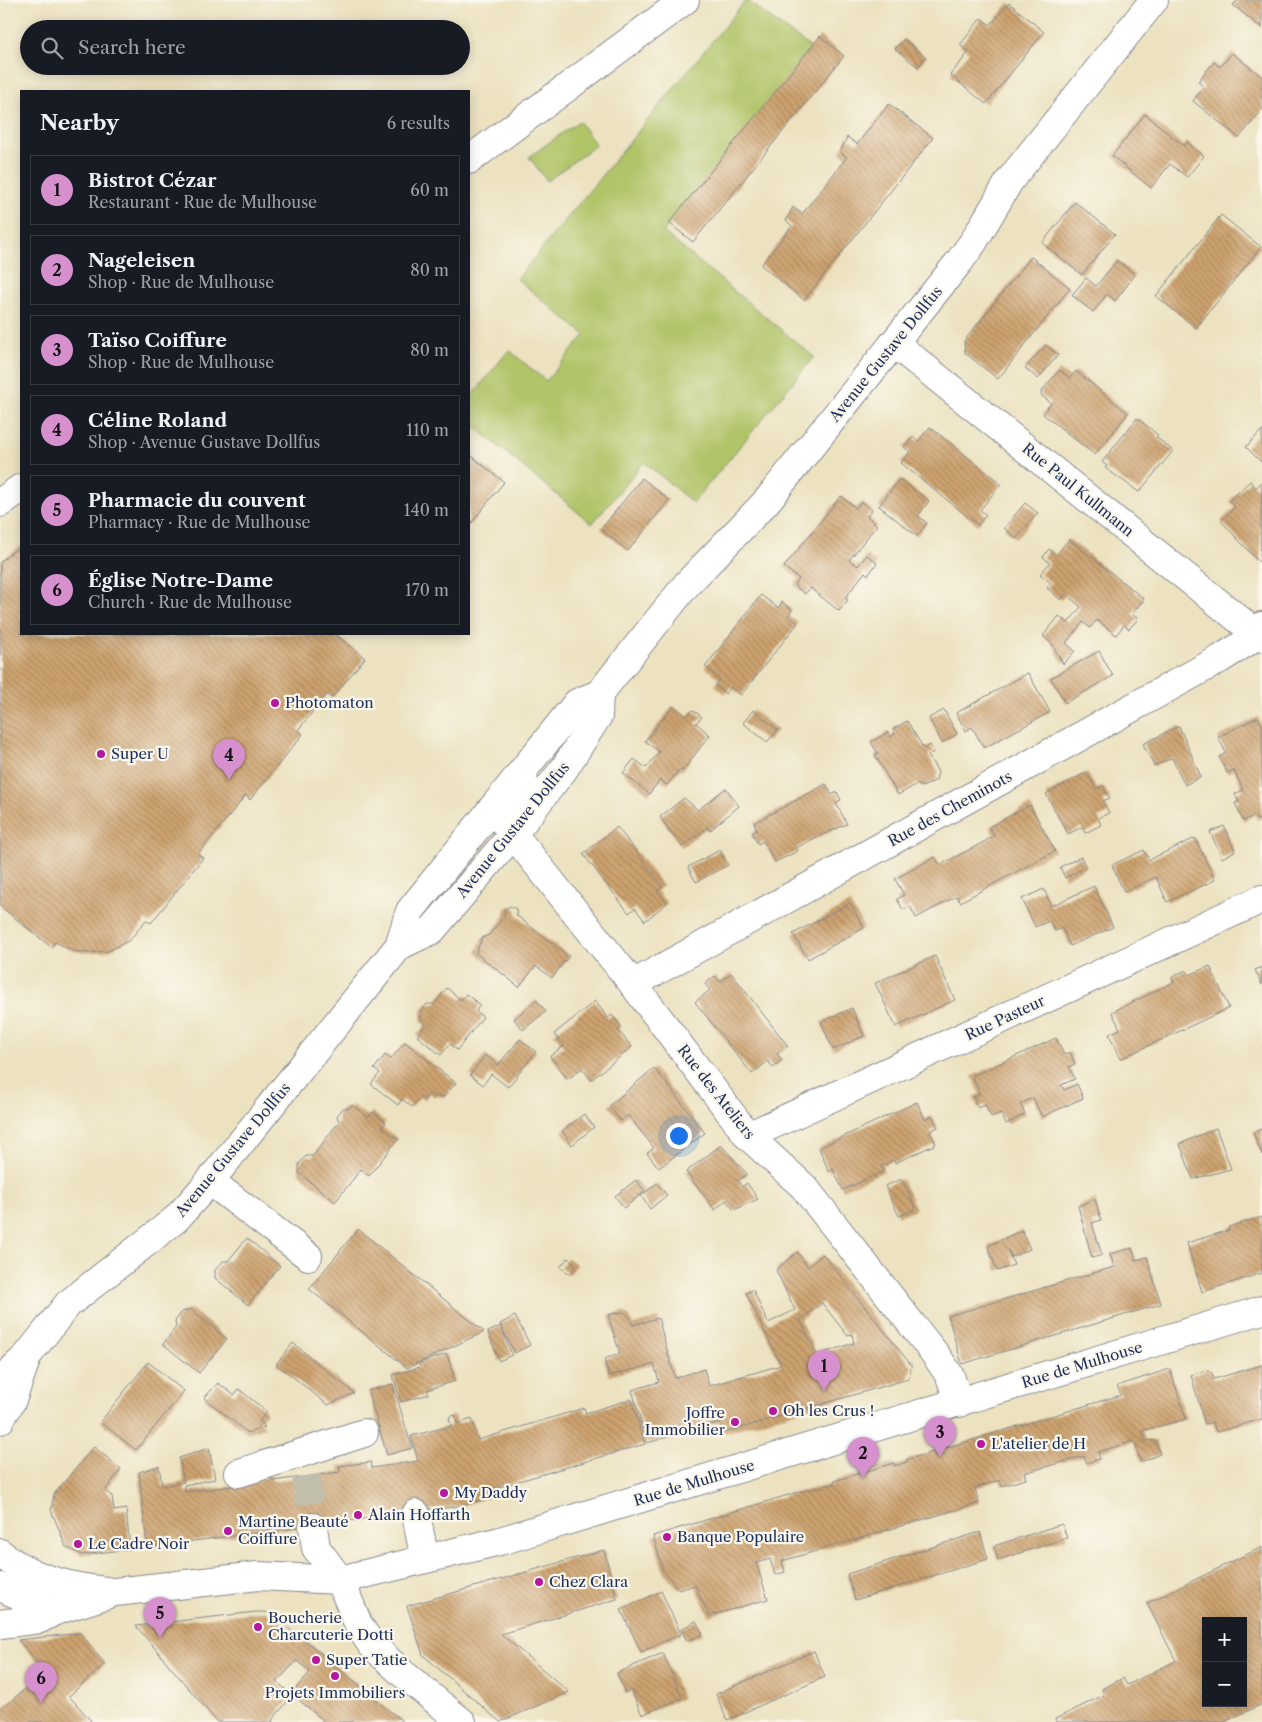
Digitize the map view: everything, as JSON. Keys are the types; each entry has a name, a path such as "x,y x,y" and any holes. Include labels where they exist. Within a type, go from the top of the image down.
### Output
{"street":[{"path":"470,159 685,0"},
{"name":"Avenue Gustave Dollfus","path":"0,1381 27,1356 68,1304 176,1219 210,1181 399,946 410,911 524,772 577,703 599,694 686,584 766,502 974,241 1010,180 1154,0"},
{"name":"Rue Paul Kullmann","path":"894,343 1260,632"},
{"path":"0,503 20,489"},
{"name":"Rue des Cheminots","path":"633,984 1220,659 1260,632"},
{"name":"Avenue Gustave Dollfus","path":"399,946 432,930 513,834 564,769 598,716 599,694"},
{"path":"513,834 505,824 522,793 524,772"},
{"name":"Rue des Ateliers","path":"513,834 633,984 748,1136 804,1187 935,1354 950,1376 959,1403"},
{"name":"Rue Pasteur","path":"748,1136 1262,899"},
{"path":"210,1181 308,1256"},
{"name":"Rue de Mulhouse","path":"0,1624 40,1619 55,1611 115,1592 258,1576 340,1580 500,1541 1262,1310"},
{"name":"Avenue Gustave Dollfus","path":"0,1420 12,1400 27,1356"},
{"path":"239,1474 304,1465 364,1433"},
{"path":"416,1514 422,1545"},
{"path":"313,1527 316,1548 340,1580 359,1626 372,1644 401,1672 462,1722"},
{"name":"Rue de Mulhouse","path":"0,1553 16,1566 62,1584 115,1592"},
{"path":"0,1588 55,1611"}],"green space":[{"path":"746,0 811,48 663,232 814,357 693,503 644,462 592,524 470,423 470,398 509,350 546,381 585,335 517,279"},
{"path":"579,121 596,145 547,181 529,157"}],"building":[{"path":"1238,0 1262,0 1262,28 1233,5"},
{"path":"1009,3 1044,32 986,104 950,75 969,52 960,45 981,18 990,25"},
{"path":"820,36 844,56 693,242 669,223"},
{"path":"904,39 926,57 918,67 895,49"},
{"path":"1232,53 1262,77 1262,110 1239,138 1193,101 1204,87 1198,82 1207,70 1214,62 1220,67"},
{"path":"889,104 933,138 804,300 761,265 792,226 786,220 793,207 802,214 847,157 840,152 847,137 857,144"},
{"path":"1145,114 1184,146 1187,142 1204,156 1187,177 1170,164 1151,188 1112,156"},
{"path":"1075,202 1115,234 1082,275 1042,243"},
{"path":"1221,215 1261,247 1196,328 1156,296"},
{"path":"1031,257 1070,288 998,379 965,353 964,341"},
{"path":"1117,260 1135,275 1115,301 1107,294 1093,312 1072,295 1086,278 1096,286"},
{"path":"1046,345 1058,355 1038,379 1025,368"},
{"path":"1059,370 1070,378 1076,371 1128,413 1095,455 1043,414 1051,403 1041,395 1041,392"},
{"path":"1137,418 1158,435 1156,437 1173,451 1139,492 1105,468 1107,466 1102,462"},
{"path":"930,427 1001,484 980,510 986,515 978,525 901,463 910,452 904,447 913,437 918,441"},
{"path":"1262,430 1262,463 1246,447"},
{"path":"470,455 504,482 470,525"},
{"path":"642,478 669,500 628,551 601,529"},
{"path":"900,479 929,501 918,516 927,523 917,536 879,506"},
{"path":"1250,481 1256,488 1262,482 1260,563 1221,521 1235,507 1229,501"},
{"path":"841,496 856,508 861,502 872,510 867,516 877,525 849,560 858,566 867,555 877,563 868,575 865,572 845,598 848,600 839,611 810,588 805,594 794,585 799,579 784,567"},
{"path":"1025,503 1038,513 1016,539 1004,528"},
{"path":"1069,539 1144,599 1132,614 1138,619 1129,629 1124,625 1116,635 1097,620 1090,628 1083,622 1066,643 1075,651 1063,664 1052,644 1043,636 1059,616 1068,623 1081,607 1066,594 1061,600 1047,588 1051,583 1040,574 1050,563 1043,557 1049,549 1056,555"},
{"path":"20,546 20,635 336,635 365,658 332,698 327,694 298,730 303,734 250,800 246,795 198,854 203,858 151,923 146,920 130,940 108,951 86,953 73,951 55,942 51,947 0,906 0,562"},
{"path":"761,595 778,608 782,602 792,610 788,616 798,623 741,695 731,687 725,694 715,685 720,679 705,667"},
{"path":"1099,651 1113,676 1065,703 1051,678"},
{"path":"1028,673 1050,712 984,748 972,727 966,731 956,713"},
{"path":"673,706 687,716 693,710 702,717 696,723 710,735 682,771 680,769 667,785 660,780 649,794 623,773 634,759 646,768 659,752 645,741"},
{"path":"753,710 778,730 767,742 743,723"},
{"path":"944,710 957,734 942,743 929,718"},
{"path":"1258,717 1262,725 1262,818 1257,820 1255,815 1243,821 1235,803 1239,802 1235,794 1243,790 1234,770 1227,773 1219,757 1226,753 1218,737"},
{"path":"907,721 924,749 930,745 934,752 928,755 938,772 936,780 923,787 917,784 898,795 875,755 878,754 871,742 888,732 891,737 895,734 893,729"},
{"path":"1179,726 1201,777 1185,785 1172,758 1154,766 1143,744"},
{"path":"1087,772 1096,789 1103,786 1110,798 1103,801 1109,813 1098,818 1101,825 1085,833 1082,827 1068,834 1046,794"},
{"path":"826,784 832,795 837,792 841,800 836,803 847,824 811,840 796,848 798,851 775,862 763,841 758,844 752,833 757,830 754,823"},
{"path":"726,788 739,806 709,831 708,827 682,847 660,817 684,798 698,810"},
{"path":"1030,805 1055,851 960,902 957,896 916,918 910,906 903,910 897,899 904,895 895,879 935,857 940,865 982,843 994,836 989,827"},
{"path":"1224,826 1235,851 1222,858 1210,832"},
{"path":"617,827 663,886 657,891 667,903 645,921 635,908 629,913 583,854"},
{"path":"1195,838 1215,880 1167,902 1156,877 1124,892 1112,865 1144,850 1149,860"},
{"path":"720,850 728,865 696,882 688,867"},
{"path":"1081,857 1086,867 1065,878 1060,867"},
{"path":"1094,886 1113,927 1070,946 1062,928 1055,931 1050,921 1035,927 1022,899 1044,889 1051,906"},
{"path":"850,903 864,928 808,959 793,934"},
{"path":"510,906 516,909 517,916 569,956 552,978 536,966 519,987 476,953 482,938 489,935 504,917 505,909"},
{"path":"935,956 955,1000 896,1027 875,983"},
{"path":"1210,966 1229,1008 1120,1059 1109,1034 1120,1029 1112,1012 1174,982 1172,977 1186,970 1189,975"},
{"path":"1262,967 1262,985 1255,970"},
{"path":"731,973 788,1046 777,1054 782,1060 773,1068 768,1061 752,1074 695,1002 710,990 705,984 715,976 720,982"},
{"path":"447,988 461,1000 466,994 480,1005 476,1011 483,1017 457,1050 450,1044 441,1055 417,1036 425,1025 421,1020 421,1012 427,1004 434,1004"},
{"path":"536,1000 546,1011 523,1030 514,1019"},
{"path":"595,1001 608,1018 612,1015 617,1021 621,1027 618,1030 632,1047 591,1080 582,1068 568,1079 550,1056 564,1046 554,1034"},
{"path":"852,1008 864,1036 833,1050 821,1022"},
{"path":"1056,1038 1064,1055 1070,1052 1075,1064 1069,1067 1075,1079 1061,1085 1064,1090 1077,1084 1083,1098 1042,1117 1033,1098 1020,1104 1025,1114 1006,1124 1001,1113 991,1117 985,1105 978,1108 973,1097 980,1094 972,1076"},
{"path":"520,1039 536,1052 508,1087 491,1074 483,1085 470,1075 485,1055 498,1065"},
{"path":"405,1042 456,1083 444,1097 433,1096 430,1093 424,1100 420,1097 412,1107 402,1099 398,1105 371,1084 380,1073 374,1069 385,1055 391,1059"},
{"path":"654,1068 705,1133 659,1168 647,1153 654,1148 628,1115 621,1121 609,1106"},
{"path":"917,1102 925,1119 932,1116 938,1127 930,1131 936,1144 895,1163 894,1160 881,1166 884,1171 843,1190 833,1169 829,1172 819,1148"},
{"path":"352,1105 368,1117 372,1112 386,1122 382,1127 398,1139 369,1176 361,1169 335,1202 299,1173 299,1164 306,1156 313,1156 339,1122 337,1116 343,1108 350,1108"},
{"path":"584,1114 594,1127 572,1145 562,1131"},
{"path":"1216,1128 1231,1169 1193,1179 1180,1144"},
{"path":"1262,1129 1262,1155 1253,1132"},
{"path":"721,1145 747,1174 738,1181 742,1187 747,1183 758,1199 734,1210 726,1200 715,1210 686,1172"},
{"path":"902,1179 916,1209 899,1216 885,1186"},
{"path":"636,1180 645,1191 624,1208 615,1196"},
{"path":"657,1183 667,1195 650,1209 641,1196"},
{"path":"1095,1199 1101,1220 1092,1223 1102,1255 1092,1258 1078,1206"},
{"path":"1262,1217 1262,1273 1202,1292 1187,1243 1229,1230 1228,1227"},
{"path":"358,1229 484,1332 407,1368 309,1289"},
{"path":"1022,1230 1030,1249 1012,1257 1008,1250 1014,1265 997,1271 988,1246"},
{"path":"247,1238 280,1266 248,1305 215,1278 215,1270 223,1261 228,1261"},
{"path":"1132,1248 1136,1260 1147,1257 1161,1304 962,1364 948,1316 1114,1267 1110,1254"},
{"path":"797,1252 808,1267 823,1254 912,1366 908,1379 723,1433 720,1422 647,1443 632,1390 659,1382 654,1364 609,1376 604,1359 620,1354 608,1315 623,1312 630,1317 633,1325 658,1318 675,1378 704,1369 709,1386 781,1365 746,1293 753,1290 768,1323 795,1310 776,1270","holes":["822,1303 847,1335 852,1334 854,1343 817,1355 800,1320"]},
{"path":"568,1258 577,1265 570,1274 560,1267"},
{"path":"191,1309 227,1339 199,1373 163,1344 176,1327 175,1321 182,1312"},
{"path":"515,1316 530,1345 515,1353 500,1324"},
{"path":"501,1326 512,1355 499,1361 488,1332"},
{"path":"293,1343 354,1393 328,1405 276,1364"},
{"path":"447,1354 455,1381 427,1390 429,1394 401,1402 393,1375 420,1367 419,1363"},
{"path":"148,1362 184,1391 136,1450 100,1422"},
{"path":"1262,1365 1262,1419 1216,1432 1213,1422 1205,1424 1191,1375 1206,1370 1212,1373 1214,1379"},
{"path":"1170,1369 1186,1419 1142,1431 1145,1440 1156,1441 1160,1454 1141,1462 1134,1441 1098,1452 1100,1459 1086,1463 1084,1456 1024,1473 1026,1479 1002,1486 1000,1480 975,1488 979,1503 782,1561 785,1572 775,1575 770,1559 756,1563 768,1599 709,1616 695,1585 679,1590 663,1570 653,1536 798,1492 834,1484 834,1481 894,1463 894,1466 907,1462 906,1460 1121,1395 1117,1386"},
{"path":"218,1383 234,1395 239,1389 267,1412 259,1421 265,1427 248,1433 204,1398"},
{"path":"393,1384 412,1448 387,1455 368,1391"},
{"path":"631,1399 645,1444 492,1489 494,1496 464,1505 432,1510 147,1547 139,1472 159,1466 162,1486 184,1482 179,1458 209,1448 215,1479 184,1485 185,1492 241,1485 272,1475 272,1481 340,1472 339,1466 371,1462 372,1468 418,1461 411,1436 451,1426 449,1417 455,1415 457,1424 472,1419 478,1440 584,1408 586,1413"},
{"path":"94,1447 121,1469 105,1491 112,1496 114,1511 126,1509 130,1549 82,1555 66,1547 51,1510 54,1494"},
{"path":"1062,1524 1067,1538 998,1560 994,1546"},
{"path":"980,1532 988,1559 855,1600 847,1574"},
{"path":"1262,1547 1262,1704 1224,1722 1057,1722 1055,1719 1104,1695 1102,1689 1123,1678 1127,1685 1176,1661 1147,1603"},
{"path":"604,1550 617,1599 501,1634 569,1692 500,1722 423,1655 407,1606"},
{"path":"661,1591 681,1634 641,1652 621,1610"},
{"path":"266,1612 311,1645 403,1722 325,1722 293,1695 272,1720 273,1722 217,1722 136,1626","holes":["297,1660 310,1672 291,1694 277,1682"]},
{"path":"696,1621 703,1634 687,1641 681,1629"},
{"path":"80,1633 105,1664 69,1696 92,1722 0,1722 0,1710 46,1671 18,1640"},
{"path":"814,1651 825,1677 727,1720 716,1694"},
{"path":"663,1653 682,1698 642,1715 631,1690 625,1693 617,1673"}],"tunnel":[{"path":"306,1476 313,1527"}],"place":[{"name":"Photomaton","path":"275,703"},
{"name":"Super U","path":"101,754"},
{"name":"Céline Roland","path":"229,780"},
{"name":"Bistrot Cézar","path":"824,1391"},
{"name":"Oh les Crus !","path":"773,1411"},
{"name":"Joffre Immobilier","path":"735,1422"},
{"name":"L'atelier de H","path":"981,1444"},
{"name":"Taïso Coiffure","path":"940,1457"},
{"name":"Nageleisen","path":"863,1478"},
{"name":"My Daddy","path":"444,1493"},
{"name":"Alain Hoffarth","path":"358,1515"},
{"name":"Martine Beauté Coiffure","path":"228,1531"},
{"name":"Banque Populaire","path":"667,1537"},
{"name":"Le Cadre Noir","path":"78,1544"},
{"name":"Chez Clara","path":"539,1582"},
{"name":"Boucherie Charcuterie Dotti","path":"258,1627"},
{"name":"Pharmacie du couvent","path":"160,1638"},
{"name":"Super Tatie","path":"316,1660"},
{"name":"Projets Immobiliers","path":"335,1676"},
{"name":"Église Notre-Dame","path":"41,1703"}]}
